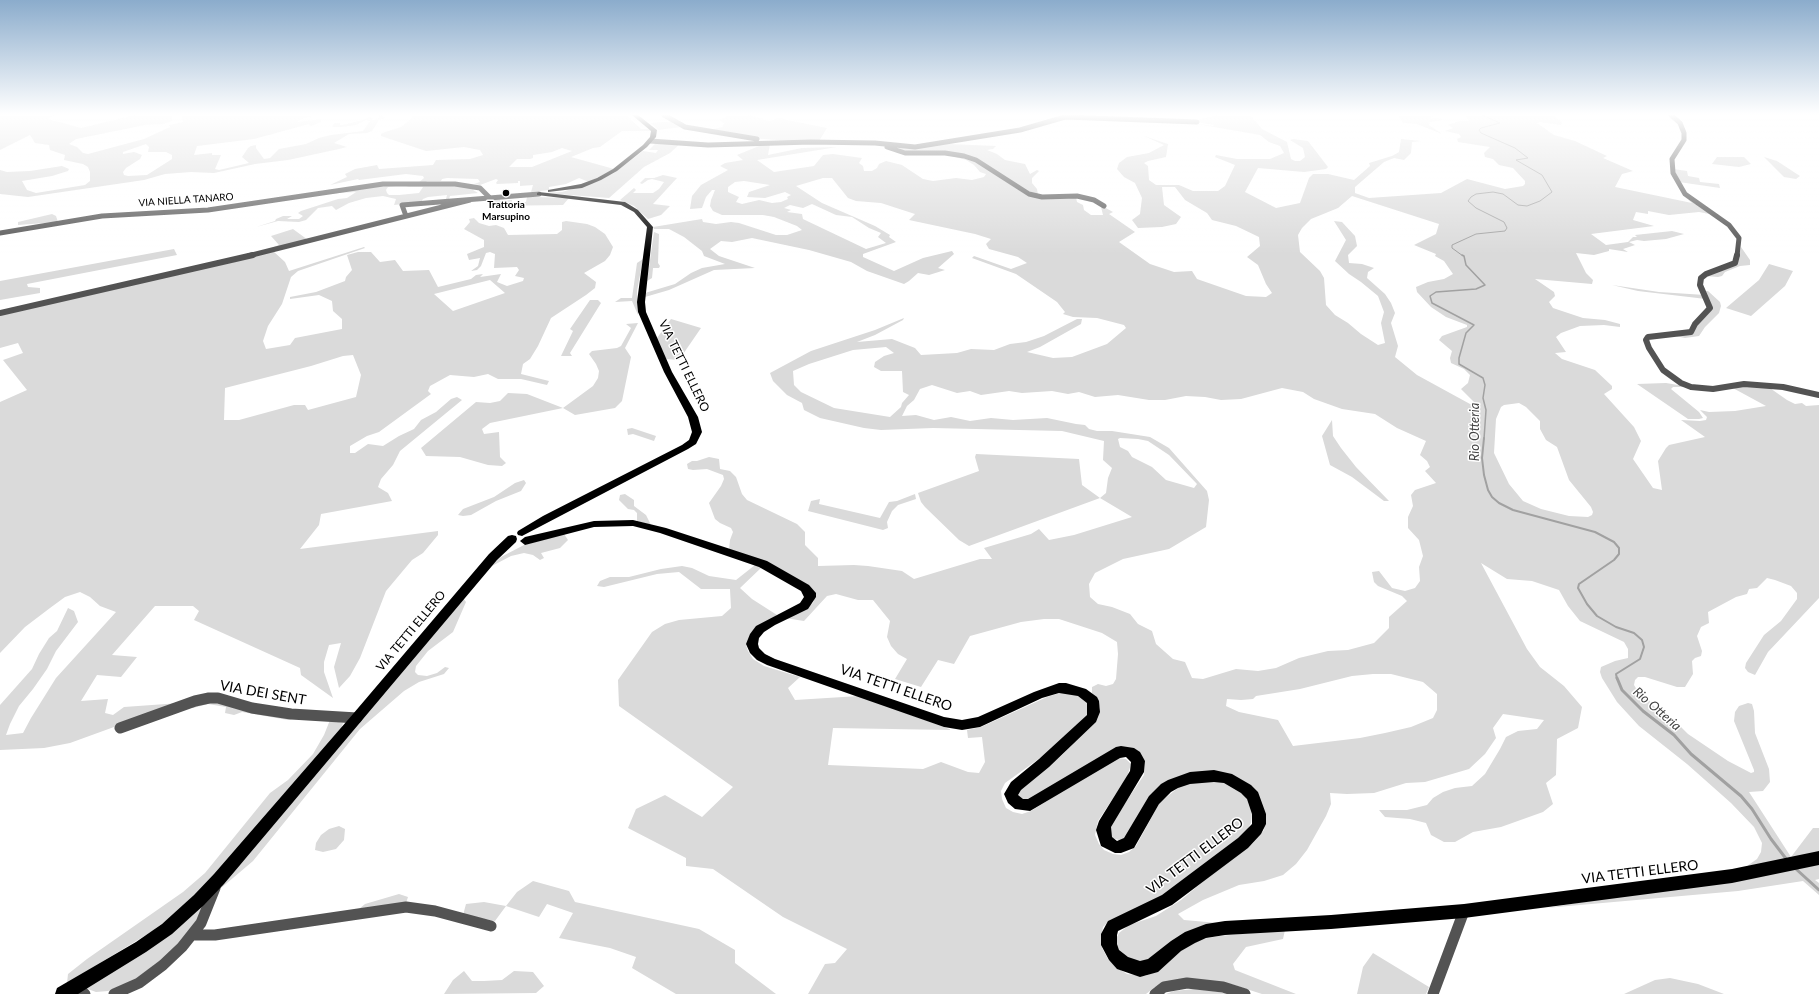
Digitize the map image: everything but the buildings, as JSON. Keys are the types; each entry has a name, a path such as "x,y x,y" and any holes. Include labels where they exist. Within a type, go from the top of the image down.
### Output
{"main road":[{"path":"539,194 543,192 582,186 615,170 625,161"},
{"name":"VIA TETTI ELLERO","path":"63,994 81,990 167,929 219,880 488,564 522,538 538,523 692,442 697,432 693,417 660,356 642,312 641,302 650,227 636,211 623,203 539,194"},
{"name":"VIA TETTI ELLERO","path":"522,538 545,536 594,524 633,523 662,530 774,569 805,588 810,593 810,597 804,606 770,622 760,629 754,636 752,644 757,654 771,662 934,719 953,724 971,724 980,722 1052,690 1066,688 1082,692 1093,701 1094,712 1092,718 1044,763 1016,786 1011,794 1013,799 1020,805 1030,805 1036,803 1115,754 1121,751 1129,752 1135,756 1138,761 1137,772 1104,825 1103,830 1106,841 1115,847 1121,847 1129,843 1154,800 1166,788 1173,784 1190,778 1214,776 1227,778 1246,789 1253,796 1259,814 1259,824 1256,830 1243,843 1167,900 1113,926 1109,934 1109,945 1114,955 1131,967 1140,969 1152,966 1176,946 1190,937 1206,931 1225,928 1331,922 1464,911 1732,876 1819,858"}],"street":[{"path":"978,161 1029,194 1042,197 1077,196 1094,200 1104,206"},
{"path":"1672,161 1673,173 1684,194 1730,225 1739,238 1739,246 1736,262 1701,278 1700,284 1710,308 1708,313 1695,324 1691,332 1648,337 1646,340 1663,370 1681,383 1691,387 1710,389 1744,384 1786,387 1819,394"},
{"name":"VIA NIELLA TANARO","path":"0,233 102,216 208,210 383,184 455,184 480,188 489,197"},
{"path":"406,216 402,205 539,194"},
{"path":"0,313 277,249 470,200"},
{"name":"VIA DEI SENT","path":"120,728 195,701 209,698 218,698 252,708 290,714 357,718"},
{"path":"114,994 139,984 164,964 193,935 219,880"},
{"path":"193,935 215,936 406,907 435,911 491,926"},
{"path":"1433,994 1464,911"},
{"path":"1154,994 1164,987 1187,984 1204,984 1223,987 1245,994"}],"shaded area":[{"path":"71,161 136,161 126,168 123,172 124,175 128,176 147,175 168,161 218,161 215,169 219,170 249,163 247,161 277,161 255,164 214,173 191,172 165,174 144,180 28,197 0,194 0,170 7,172 30,171 62,166 69,169 68,171 52,176 22,181 27,190 36,193 85,185 90,181 90,172 88,167 83,164"},
{"path":"435,161 515,161 509,167 532,167 546,161 587,161 614,169 589,182 579,178 566,184 549,187 549,190 531,192 533,185 520,186 520,181 518,181 518,183 497,184 496,183 498,180 496,179 480,185 474,184 480,182 478,179 447,178 442,179 441,181 427,181 424,184 418,183 424,178 423,176 406,174 358,179 330,185 347,177 345,174 355,169 377,165 379,169 433,165"},
{"path":"629,161 654,161 644,167 609,198 543,193 562,192 596,182 614,173"},
{"path":"759,161 774,172 814,166 818,161 860,161 859,163 863,166 864,171 872,171 877,168 879,164 888,161 902,165 923,179 933,181 956,178 972,180 984,177 986,174 980,172 968,161 976,161 1025,194 1076,197 1077,202 1083,205 1084,210 1091,215 1103,215 1101,207 1113,212 1109,214 1135,232 1119,242 1150,264 1174,272 1192,271 1197,279 1246,296 1266,297 1272,293 1266,284 1258,265 1247,257 1260,246 1259,237 1236,226 1212,220 1207,213 1185,200 1175,187 1162,187 1164,205 1181,217 1176,224 1162,227 1138,228 1132,220 1140,214 1142,198 1135,183 1124,177 1117,169 1119,163 1121,161 1147,161 1144,163 1148,166 1149,180 1156,185 1179,185 1193,191 1218,191 1225,186 1235,165 1226,161 1324,161 1328,167 1326,169 1304,172 1258,168 1245,192 1276,208 1300,203 1309,178 1313,174 1328,174 1354,180 1370,166 1369,163 1374,161 1386,161 1355,187 1355,193 1369,198 1441,193 1467,179 1505,189 1523,186 1525,181 1513,168 1499,165 1495,161 1611,161 1633,171 1622,174 1615,187 1692,203 1685,197 1710,214 1699,212 1669,215 1648,211 1648,214 1636,212 1633,220 1654,226 1591,234 1606,245 1628,242 1633,237 1637,237 1635,235 1672,231 1684,234 1666,239 1644,241 1637,240 1629,242 1635,245 1623,249 1628,252 1609,249 1609,251 1594,255 1576,253 1586,273 1593,280 1592,284 1535,279 1554,292 1555,296 1549,302 1553,308 1583,318 1605,320 1620,324 1620,327 1604,325 1580,326 1561,333 1556,337 1566,352 1555,353 1562,359 1595,370 1612,386 1612,389 1604,394 1634,427 1641,441 1633,459 1653,488 1662,490 1658,461 1669,445 1705,437 1681,420 1706,420 1707,417 1700,410 1709,412 1735,411 1766,406 1731,387 1767,386 1795,404 1802,403 1806,406 1819,405 1819,598 1768,652 1755,675 1748,672 1745,668 1746,663 1764,635 1781,621 1797,599 1797,593 1791,586 1767,578 1757,588 1749,589 1747,594 1736,597 1708,612 1709,623 1701,627 1697,636 1702,651 1701,656 1692,661 1693,674 1685,687 1677,687 1645,677 1638,677 1635,680 1634,685 1658,711 1681,727 1688,734 1728,761 1751,773 1754,772 1754,770 1734,721 1735,712 1739,706 1748,703 1752,704 1754,711 1755,733 1769,769 1770,782 1763,791 1749,792 1791,857 1813,828 1819,828 1819,853 1747,866 1757,859 1761,852 1762,843 1754,827 1731,803 1687,764 1639,726 1617,702 1602,678 1600,672 1601,667 1615,661 1628,658 1628,649 1624,642 1580,621 1568,606 1559,590 1532,581 1507,579 1481,563 1527,649 1540,667 1564,686 1582,707 1578,728 1557,739 1556,775 1546,783 1553,804 1543,812 1501,827 1473,832 1455,842 1444,842 1431,835 1426,823 1410,819 1385,817 1379,810 1407,810 1427,805 1433,798 1443,792 1455,788 1472,786 1485,774 1506,737 1518,731 1537,729 1544,720 1503,714 1493,728 1496,738 1485,754 1469,769 1425,782 1406,783 1374,793 1330,793 1331,804 1326,816 1307,850 1296,864 1283,875 1264,881 1239,885 1203,900 1178,914 1184,920 1218,923 1148,961 1135,963 1119,951 1116,939 1119,933 1129,925 1156,916 1181,900 1253,843 1264,830 1265,821 1241,782 1183,776 1122,841 1112,838 1109,833 1111,824 1144,775 1145,761 1133,750 1027,802 1016,797 1018,791 1062,755 1098,718 1100,708 1092,693 1092,687 1098,684 1106,686 1113,684 1116,679 1118,654 1117,642 1102,633 1059,619 1021,622 970,636 954,664 938,660 921,687 895,679 907,659 898,654 891,646 887,637 890,621 873,600 858,600 836,594 827,596 804,621 785,618 809,606 813,603 815,596 729,550 733,532 731,528 715,519 709,503 721,486 724,479 723,475 707,469 688,469 687,464 692,461 709,457 719,459 720,469 730,471 736,477 742,494 747,500 797,524 805,532 805,545 818,558 818,566 868,566 902,571 914,579 980,559 992,559 984,548 1031,534 1039,529 1049,540 1074,535 1132,517 1100,498 1106,493 1108,478 1112,468 1103,460 1104,441 1062,431 933,428 881,430 864,428 820,418 804,410 802,403 787,395 773,381 770,373 811,351 875,330 904,318 903,320 875,335 857,342 892,339 915,348 921,355 957,353 971,349 994,350 1010,344 1026,342 1044,336 1077,319 1082,319 1081,324 1040,347 1027,352 1053,358 1072,357 1107,344 1126,328 1124,325 1097,318 1073,317 1063,314 1065,312 1057,302 1016,274 972,258 974,256 1011,269 1027,263 1018,257 989,249 986,244 991,239 975,234 909,220 915,214 881,203 856,201 848,198 832,178 823,178 796,186 822,203 875,226 890,235 889,237 896,242 863,254 863,257 894,271 923,258 952,251 954,254 938,268 945,270 929,275 918,273 904,284 867,271 851,262 809,250 752,238 732,242 721,241 710,249 719,256 755,268 714,270 669,290 645,297 645,293 675,284 691,273 702,268 725,264 704,256 702,251 684,237 669,229 654,229 653,227 702,219 703,222 716,224 731,222 739,223 776,235 787,235 802,230 797,226 774,217 763,215 722,215 713,211 710,206 715,190 712,190 706,197 702,208 690,209 692,196 701,185 728,170 720,166 725,163","holes":["744,181 770,185 749,192 747,197 765,198 785,192 791,195 787,197 788,199 781,202 772,203 759,200 742,204 736,202 739,197 728,192 728,187 735,182","1352,196 1439,224 1436,234 1414,245 1436,254 1435,256 1444,261 1453,274 1444,279 1428,282 1416,287 1417,292 1431,307 1446,317 1467,325 1467,327 1442,336 1439,340 1452,351 1450,358 1451,363 1464,369 1470,375 1468,383 1461,389 1476,404 1470,404 1417,375 1395,357 1398,346 1391,323 1395,313 1385,294 1367,278 1368,272 1374,268 1362,264 1349,263 1348,255 1357,246 1355,236 1342,222 1334,221 1346,240 1335,261 1349,274 1378,296 1384,312 1381,323 1385,343 1378,345 1335,315 1326,305 1324,278 1320,271 1300,252 1298,235 1302,228 1311,219 1338,208","812,204 836,215 852,217 869,228 881,233 878,237 886,243 866,249 803,219 802,214 787,212 791,210 784,208 790,205 803,208","886,347 894,353 884,356 875,362 874,367 881,371 902,371 903,392 909,395 902,403 901,407 890,417 834,408 801,392 794,385 793,371 809,364 853,350","932,385 957,393 970,391 981,395 1009,391 1022,393 1052,391 1068,394 1079,392 1095,397 1118,395 1149,400 1165,400 1186,396 1221,400 1241,399 1282,388 1303,392 1314,399 1342,409 1375,414 1397,428 1426,441 1420,455 1427,461 1430,467 1425,471 1436,483 1415,490 1411,495 1413,506 1408,517 1408,528 1419,540 1423,556 1419,567 1420,581 1415,588 1405,591 1392,588 1379,571 1372,572 1374,582 1378,586 1402,596 1407,601 1389,617 1389,628 1374,643 1348,650 1328,651 1299,658 1276,668 1258,671 1236,669 1203,679 1192,678 1185,662 1173,659 1156,644 1152,631 1138,624 1130,614 1112,607 1098,604 1090,597 1089,584 1095,573 1123,559 1169,549 1206,527 1209,500 1207,491 1169,448 1150,437 1112,431 1097,431 1089,429 1085,425 1047,418 1013,420 991,418 970,421 951,417 934,420 916,415 902,416 907,406 914,400 920,389","1519,403 1526,407 1540,421 1540,429 1546,440 1557,447 1569,480 1591,507 1593,512 1592,515 1588,517 1569,516 1541,509 1523,501 1509,484 1494,453 1496,419 1501,407 1504,405","1118,439 1138,439 1148,441 1169,455 1197,484 1194,488 1166,480 1152,467 1132,457 1128,451 1120,447","1391,674 1423,682 1437,694 1437,710 1433,718 1411,727 1360,738 1293,746 1278,720 1239,712 1226,706 1227,699 1253,699 1256,696 1300,689 1352,676"]},
{"path":"977,161 1012,161 1025,164 1030,174 1037,170 1039,171 1032,178 1032,183 1037,189 1037,196"},
{"path":"1714,161 1748,161 1751,164 1739,167 1712,164"},
{"path":"1768,161 1778,161 1800,176 1796,179 1784,177"},
{"path":"1673,169 1687,171 1688,176 1699,178 1700,182 1719,184 1720,188 1679,182"},
{"path":"663,175 677,178 653,204 670,206 661,215 648,219 634,206 620,200 634,188 636,190 633,193 653,193 659,189 664,182 652,179 642,184 640,183 645,178 654,178"},
{"path":"454,184 477,188 473,190 478,193 450,196 449,199 446,199 447,195 428,197 423,199 421,202 394,205 396,199 383,196 366,198 349,203 336,210 332,206 318,208 306,220 299,222 278,221 256,227 275,221 283,216 292,216 287,219 299,219 303,216 298,213 301,211 338,199 347,198 356,192 322,194 376,185","holes":["403,185 409,187 423,187 419,193 399,195 389,195 386,190 388,187"]},
{"path":"527,197 569,198 563,205 489,206 490,199 500,198 500,201 512,200 512,202 526,202"},
{"path":"52,214 56,216 58,222 18,225 18,222"},
{"path":"474,218 479,223 489,226 496,225 504,228 508,235 557,234 562,230 562,222 566,221 587,224 595,227 605,234 613,247 610,255 605,261 584,273 596,282 595,288 551,318 538,346 530,359 523,364 521,374 549,381 547,385 521,379 498,379 488,374 474,377 450,375 430,386 428,391 431,394 379,432 367,436 350,446 350,453 355,453 368,444 383,446 414,429 421,420 436,412 451,399 457,397 462,400 400,451 393,465 381,479 378,487 388,493 392,501 321,514 319,525 300,549 438,531 438,535 423,553 412,560 386,591 360,658 350,676 339,688 334,667 341,643 329,645 324,662 324,672 333,698 301,675 300,668 194,620 199,611 193,606 155,606 112,655 137,657 121,677 97,675 81,701 108,699 105,713 113,715 124,707 180,703 70,743 44,748 0,750 0,705 32,669 49,638 57,631 68,608 74,611 78,622 56,651 47,669 33,689 19,706 6,735 23,733 56,678 116,612 100,606 90,597 80,592 65,597 25,627 0,653 0,402 27,390 3,360 23,353 18,343 0,348 0,314 273,251 285,262 289,271 364,247 365,248 298,271 291,277 282,304 268,326 263,341 266,349 290,345 295,338 342,329 342,319 333,311 332,301 319,295 290,299 290,297 316,292 345,281 346,277 352,270 347,255 358,252 371,252 380,262 395,260 403,271 429,270 438,287 471,279 476,275 483,274 480,277 501,274 497,282 507,286 523,281 524,278 515,276 519,270 517,267 494,268 495,254 490,252 486,253 481,266 477,270 471,271 478,266 480,258 469,260 467,254 484,247 484,240 464,229 470,222 469,219","holes":["490,280 505,293 453,311 434,294","353,355 361,375 356,397 308,410 305,405 294,405 239,420 224,420 225,388 311,366 343,356"]},
{"path":"293,229 308,240 271,248 279,245 271,236"},
{"path":"654,232 659,234 658,263 660,266 659,268 653,268 652,278 647,281"},
{"path":"1741,247 1750,260 1750,265 1740,266 1725,272 1722,276 1718,277 1705,276 1738,261"},
{"path":"174,249 177,255 27,284 28,287 40,288 40,293 0,300 0,281"},
{"path":"643,259 637,291 638,315 632,301 615,302 621,298 632,298 637,263"},
{"path":"1769,264 1793,271 1785,286 1751,316 1726,308 1759,280"},
{"path":"1612,285 1659,292 1705,295 1706,299 1638,291"},
{"path":"1705,291 1708,291 1720,302 1721,306 1719,313 1705,327 1699,336 1685,338 1675,336 1687,335 1707,315"},
{"path":"590,300 598,300 601,303 570,353 572,356 561,356 573,331 570,329"},
{"path":"671,319 701,328 679,360 666,359 657,338"},
{"path":"638,323 625,348 631,357 622,401 615,408 575,415 563,408 593,386 598,378 599,371 589,354 592,351 617,348 621,346 631,328 626,324"},
{"path":"1666,383 1690,387 1673,387 1671,389 1699,412 1703,418 1688,419 1637,384"},
{"path":"508,393 527,394 563,408 490,423 482,429 484,434 499,432 500,457 506,463 502,466 488,465 460,457 426,456 421,448 476,402 490,403 500,401"},
{"path":"1332,420 1333,436 1341,448 1356,467 1389,501 1384,501 1352,477 1330,465 1322,436"},
{"path":"632,428 656,436 654,441 633,434 628,435 627,429"},
{"path":"976,454 1079,459 1082,485 1100,498 969,546 959,540 925,507 921,502 918,493 979,471 975,457"},
{"path":"524,480 526,483 521,491 496,501 471,515 458,515 463,509 494,497 515,483"},
{"path":"625,494 634,500 634,506 646,515 651,525 637,521 637,513 634,510 628,509 619,500 620,495"},
{"path":"915,494 916,499 898,505 892,511 887,522 888,528 883,530 808,511 811,501 820,499 819,504 880,518 889,502 897,501"},
{"path":"564,534 568,540 560,548 541,553 544,558 540,560 533,555 524,553 511,556 490,567 501,557 524,545"},
{"path":"755,565 762,567 740,588 752,599 777,615 752,632 746,645 753,659 764,666 800,677 788,688 795,700 859,696 952,730 833,728 828,765 923,769 941,762 968,772 979,773 985,762 982,737 968,738 967,730 981,727 1047,697 1060,693 1071,692 1085,698 1090,708 1087,715 1047,753 1005,783 1001,791 1002,799 1006,808 1013,812 1022,814 1031,811 1112,760 1119,758 1126,759 1131,764 1127,777 1098,821 1095,835 1099,844 1104,850 1113,854 1121,855 1129,852 1136,846 1160,802 1182,785 1206,780 1228,783 1244,794 1249,802 1252,813 1251,823 1245,834 1162,898 1140,910 1110,920 1103,927 1101,938 1102,948 1108,959 1116,967 1127,974 1145,976 1155,972 1183,949 1202,939 1285,930 1283,939 1246,947 1233,964 1235,970 1296,994 1262,994 1231,984 1155,987 1146,994 808,994 825,964 835,963 847,949 783,917 713,869 686,866 686,858 628,828 636,809 665,795 702,817 733,787 619,706 618,680 652,632 665,624 679,620 722,616 731,608 730,589 701,589 679,572 657,574 604,587 597,586 600,581 610,577 629,577 661,569 682,566 692,568 709,576 736,580"},
{"path":"463,598 466,602 453,632 428,651 416,666 415,672 418,675 427,676 437,673 445,667 449,668 444,674 419,682 404,691 360,729 253,861 220,889 227,877"},
{"path":"216,701 298,718 288,720 242,712 234,715 225,713 226,707 208,704 193,708 185,708"},
{"path":"330,720 343,723 341,729 226,863 176,913 151,932 67,983 68,974 183,892 205,873 270,793 288,780 313,754 324,735"},
{"path":"339,826 345,829 344,840 336,849 323,852 315,850 316,843 321,835 329,829"},
{"path":"1819,864 1819,879 1815,880 1819,883 1819,895 1803,881 1738,891 1546,908"},
{"path":"533,881 569,891 575,902 699,929 735,950 735,963 776,994 676,994 632,968 636,957 610,948 559,938 573,913 547,904 539,917 506,906 517,892"},
{"path":"399,894 408,897 406,903 354,913 365,904"},
{"path":"205,901 195,926 170,953 133,981 108,991 96,992 85,988"},
{"path":"484,902 506,906 495,921 463,915 466,904"},
{"path":"1373,953 1429,987 1426,994 1357,994 1363,967"},
{"path":"464,971 472,981 502,980 514,971 533,972 544,986 536,993 444,994 453,980"},
{"path":"1670,978 1698,984 1724,994 1624,994 1655,980"},
{"path":"1194,989 1231,994 1166,994 1174,991"}],"waterway":[{"name":"Rio Otteria","path":"1463,256 1452,248 1452,245 1476,234 1505,231 1507,228 1504,222 1476,208 1468,201 1471,197 1476,194 1493,192 1503,194 1518,205 1527,206 1540,201 1552,192 1542,175 1518,161"},
{"name":"Rio Otteria","path":"1462,255 1464,256 1466,265 1485,285 1476,289 1436,292 1430,296 1432,303 1474,325 1466,333 1459,358 1459,364 1483,378 1485,385 1483,398 1486,410 1484,439"},
{"name":"Rio Otteria","path":"1484,438 1482,458 1484,475 1488,490 1492,497 1499,503 1513,510 1595,532 1614,542 1619,548 1619,554 1614,560 1579,584 1578,588 1587,604 1597,616 1616,627 1634,633 1642,640 1644,647 1640,659 1616,674 1617,679"},
{"name":"Rio Otteria","path":"1617,678 1622,690 1643,711 1674,735 1691,754 1741,796 1752,809 1771,839 1787,860"},
{"name":"Rio Otteria","path":"1796,869 1819,890"}],"place":[{"name":"Trattoria Marsupino","path":"506,193"}]}
